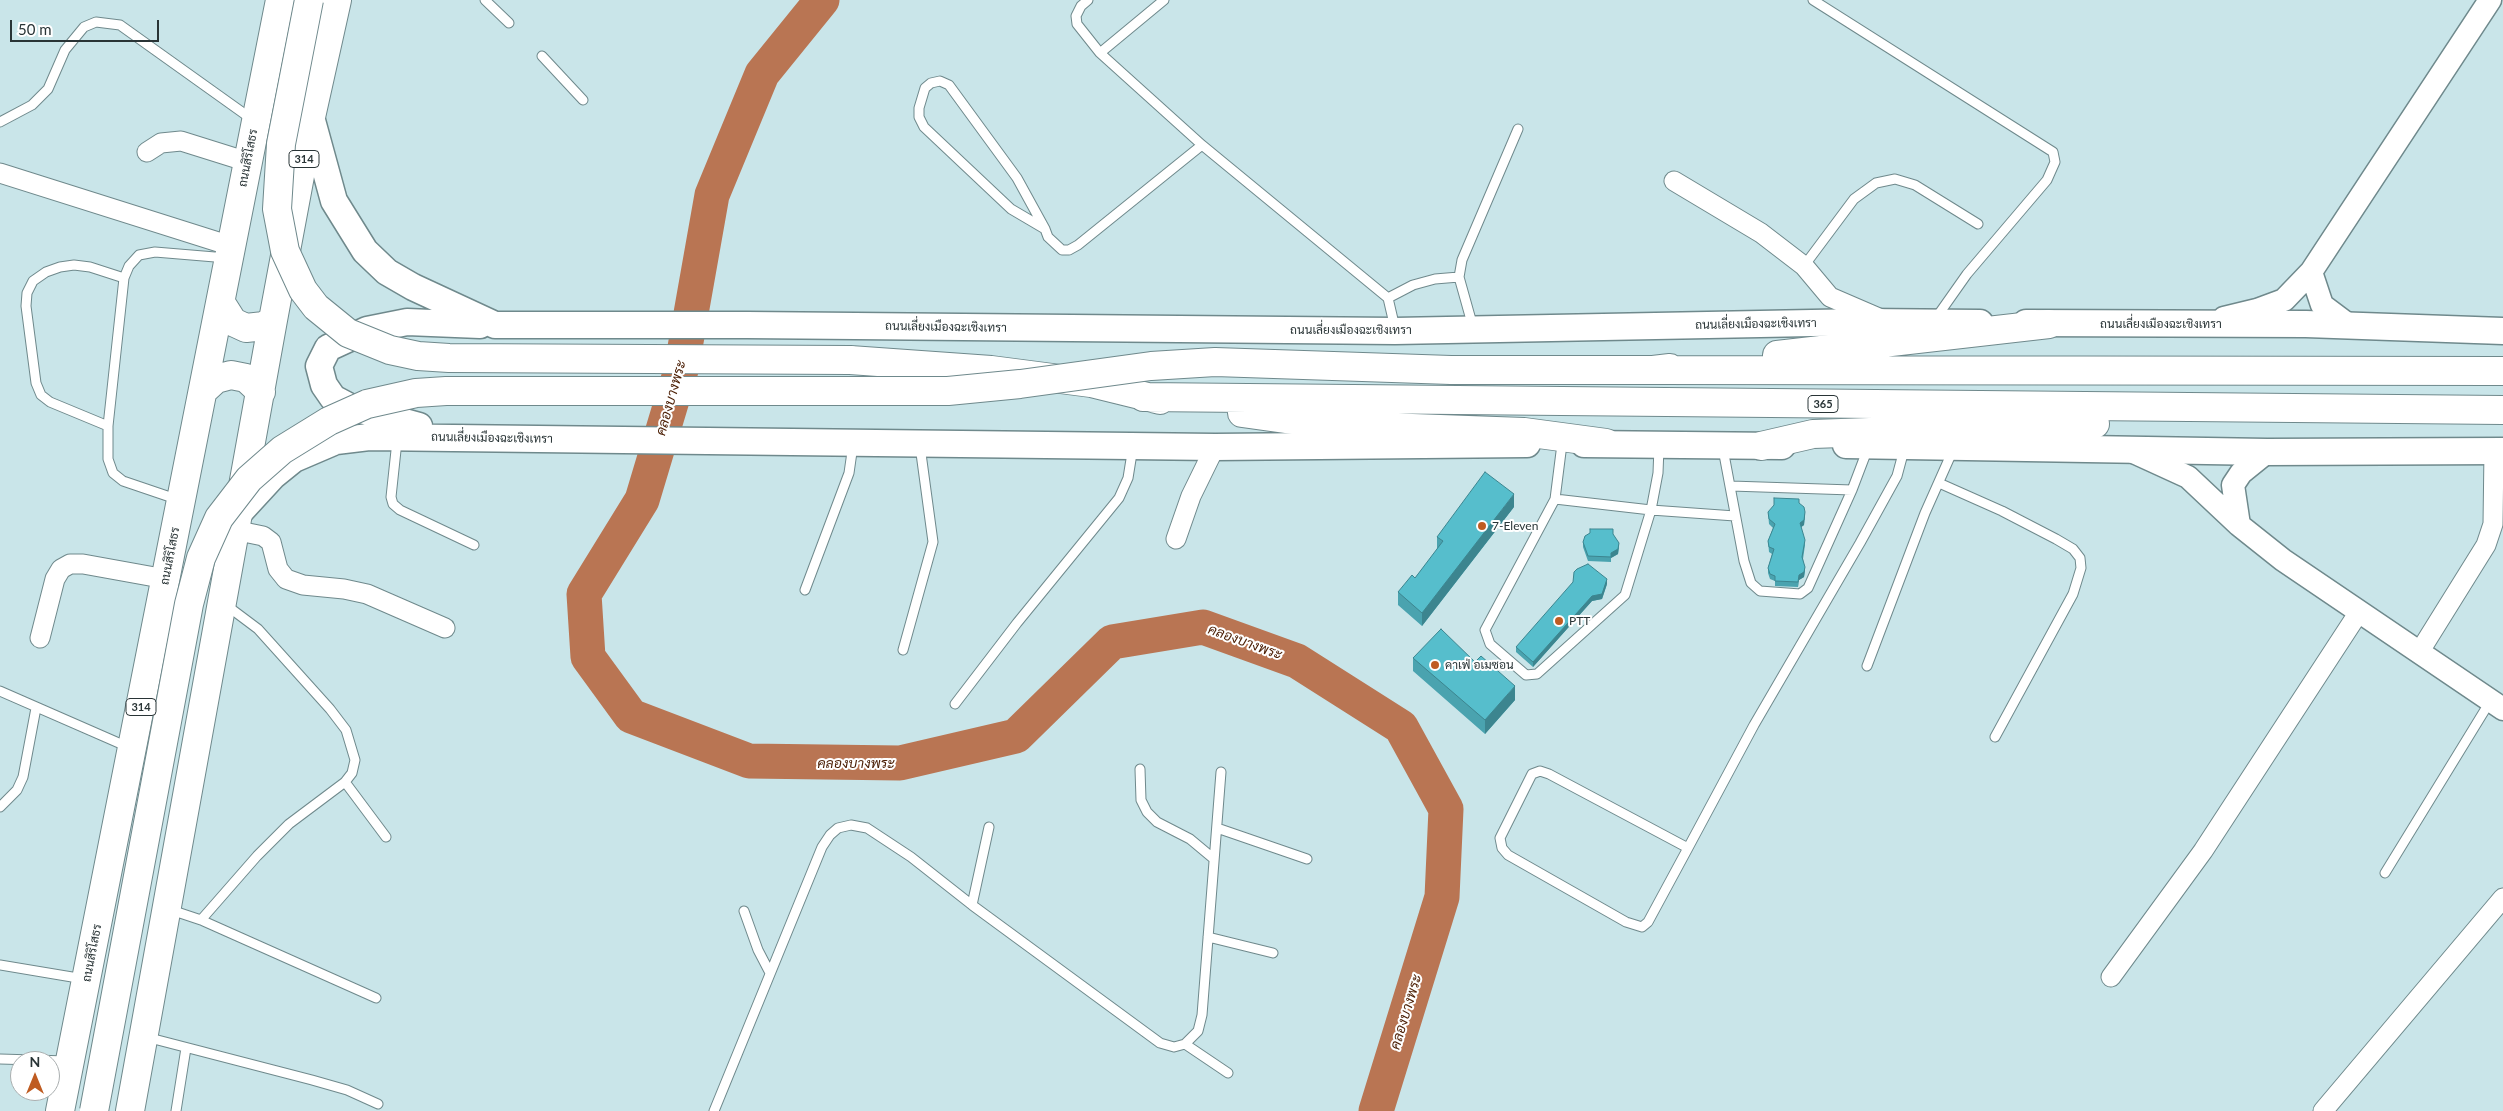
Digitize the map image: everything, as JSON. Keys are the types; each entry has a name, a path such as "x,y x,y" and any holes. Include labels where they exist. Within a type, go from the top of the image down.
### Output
{"highway":[{"name":"ถนนสิริโสธร","path":"60,1111 280,0"},
{"path":"309,0 281,144 277,209 285,251 300,284 316,307 348,333 390,350 418,356 449,358 850,360 971,369 1091,383 1143,397 1328,425 1524,432 1606,443"},
{"name":"314","path":"130,1111 273,320 312,117 337,0"},
{"path":"221,304 232,322 246,328 264,326 273,320"},
{"path":"1652,370 2049,324"},
{"path":"94,1111 188,604 201,558 219,518 249,480 282,450 328,421 367,404 416,393 446,391 948,391 1002,386 1151,366 1215,362 1451,370 2503,371"},
{"path":"204,390 216,379 231,375 246,378 261,392"},
{"name":"365","path":"1143,397 2503,410"},
{"path":"1761,446 1813,434 2469,410"}],"main road":[{"name":"ถนนเลี่ยงเมืองฉะเชิงเทรา","path":"312,117 334,201 365,251 394,276 495,326 747,325 1395,331 1932,322 2127,325 2306,324 2503,331"},
{"path":"470,438 387,419 350,407 333,398 324,385 319,366 328,348 367,330 407,322 495,326"},
{"name":"ถนนเลี่ยงเมืองฉะเชิงเทรา","path":"236,522 273,476 294,460 336,441 398,436 582,440 1215,447 1660,444"},
{"path":"1660,444 2125,448 2267,452 2499,451"}],"street":[{"path":"2127,325 2229,317 2257,310 2284,300 2311,272 2490,0"},
{"path":"148,152 161,143 181,141 248,162"},
{"path":"0,173 230,252"},
{"path":"1674,181 1761,233 1804,266 1830,297 1890,323"},
{"path":"2311,272 2322,306 2350,326"},
{"path":"1176,539 1190,496 1215,447"},
{"path":"2125,448 2188,478 2239,525 2283,560 2497,705"},
{"path":"2420,652 2486,546 2493,524 2499,451"},
{"path":"2239,525 2233,485 2241,473 2267,452"},
{"path":"236,522 271,542 278,569 286,579 302,585 344,589 367,594 445,628"},
{"path":"40,638 55,579 61,569 70,564 83,564 166,579"},
{"path":"2111,976 2203,851 2360,612"},
{"path":"2324,1111 2503,898"}],"lane":[{"path":"485,0 509,23"},
{"path":"1088,0 1081,6 1076,16 1077,24 1100,53 1202,145 1388,298 1395,331"},
{"path":"1100,53 1164,0"},
{"path":"1814,0 2053,152 2056,162 2047,180 1967,274 1932,322"},
{"path":"0,122 32,104 48,89 65,50 84,27 96,22 120,25 255,121"},
{"path":"542,56 583,100"},
{"path":"1045,229 1011,209 924,127 919,117 919,108 925,88 931,83 940,81 949,85 1016,178 1045,229 1056,245 1062,250 1069,250 1202,145"},
{"path":"1474,330 1459,277 1469,242 1518,129"},
{"path":"1804,266 1854,199 1876,183 1895,179 1916,185 1978,224"},
{"path":"182,500 123,481 113,473 108,459 108,426 124,278 129,266 139,255 155,252 230,252"},
{"path":"108,426 50,402 41,395 36,383 26,306 27,293 33,282 46,272 60,267 74,265 90,267 124,278"},
{"path":"1388,298 1435,278 1459,277"},
{"path":"398,436 391,497 393,504 400,510 474,545"},
{"path":"805,590 849,473 854,442"},
{"path":"903,650 933,542 919,443"},
{"path":"1562,444 1555,499 1485,630 1490,644 1526,675 1537,674 1625,595 1651,510 1658,473 1660,444"},
{"path":"955,704 1017,623 1119,498 1128,478 1133,445"},
{"path":"1722,446 1744,560 1751,583 1760,591 1800,594 1808,588 1852,490 1869,445"},
{"path":"1688,848 1540,771 1532,774 1500,838 1502,848 1508,855 1626,922 1642,927 1648,922 1688,848 1754,725 1865,535 1897,476 1904,446"},
{"path":"1867,666 1954,448"},
{"path":"1939,483 2002,511 2056,539 2073,549 2080,558 2081,568 2073,594 1995,737"},
{"path":"1731,486 1852,490"},
{"path":"1555,499 1651,510 1735,516"},
{"path":"201,920 257,856 289,824 345,782 352,773 355,760 346,730 282,654 258,629 221,602"},
{"path":"0,691 132,749"},
{"path":"2385,873 2497,705"},
{"path":"0,808 17,790 22,777 36,708"},
{"path":"1140,769 1141,800 1146,812 1156,822 1190,839 1214,859"},
{"path":"714,1111 822,847 830,835 838,828 850,825 867,828 911,857 972,905 1160,1043 1174,1047 1185,1044 1198,1031 1202,1015 1221,772"},
{"path":"345,782 386,837"},
{"path":"972,905 989,828"},
{"path":"1216,828 1307,859"},
{"path":"166,908 201,920 376,998"},
{"path":"744,910 758,950 770,973"},
{"path":"1208,937 1273,952"},
{"path":"0,965 86,980"},
{"path":"144,1037 330,1085 378,1104"},
{"path":"1185,1044 1228,1073"},
{"path":"176,1111 186,1048"},
{"path":"0,1060 70,1062"}],"building":[{"path":"1485,472 1514,494 1422,613 1398,592 1412,575 1415,578 1443,541 1437,537"},
{"path":"1774,498 1799,499 1799,503 1804,507 1804,520 1800,523 1805,540 1802,557 1805,567 1804,572 1799,575 1798,582 1775,581 1775,576 1770,574 1768,568 1774,549 1769,547 1768,541 1775,524 1769,519 1768,512 1774,505"},
{"path":"1590,529 1613,529 1613,534 1619,543 1618,549 1611,553 1611,557 1588,556 1583,542 1585,536 1590,533"},
{"path":"1588,564 1607,579 1602,594 1592,596 1533,662 1516,647 1573,582 1574,572"},
{"path":"1441,629 1475,662 1481,656 1515,686 1485,720 1413,658"}],"waterway":[{"name":"คลองบางพระ","path":"822,0 762,74 712,195 681,370 642,500 584,594 588,657 631,716 749,761 900,763 1016,736 1112,642 1203,627 1297,661 1401,727 1446,809 1442,897 1376,1111"}],"place":[{"name":"7-Eleven","path":"1482,526"},
{"name":"PTT","path":"1559,621"},
{"name":"คาเฟ่ อเมซอน","path":"1435,665"}]}
